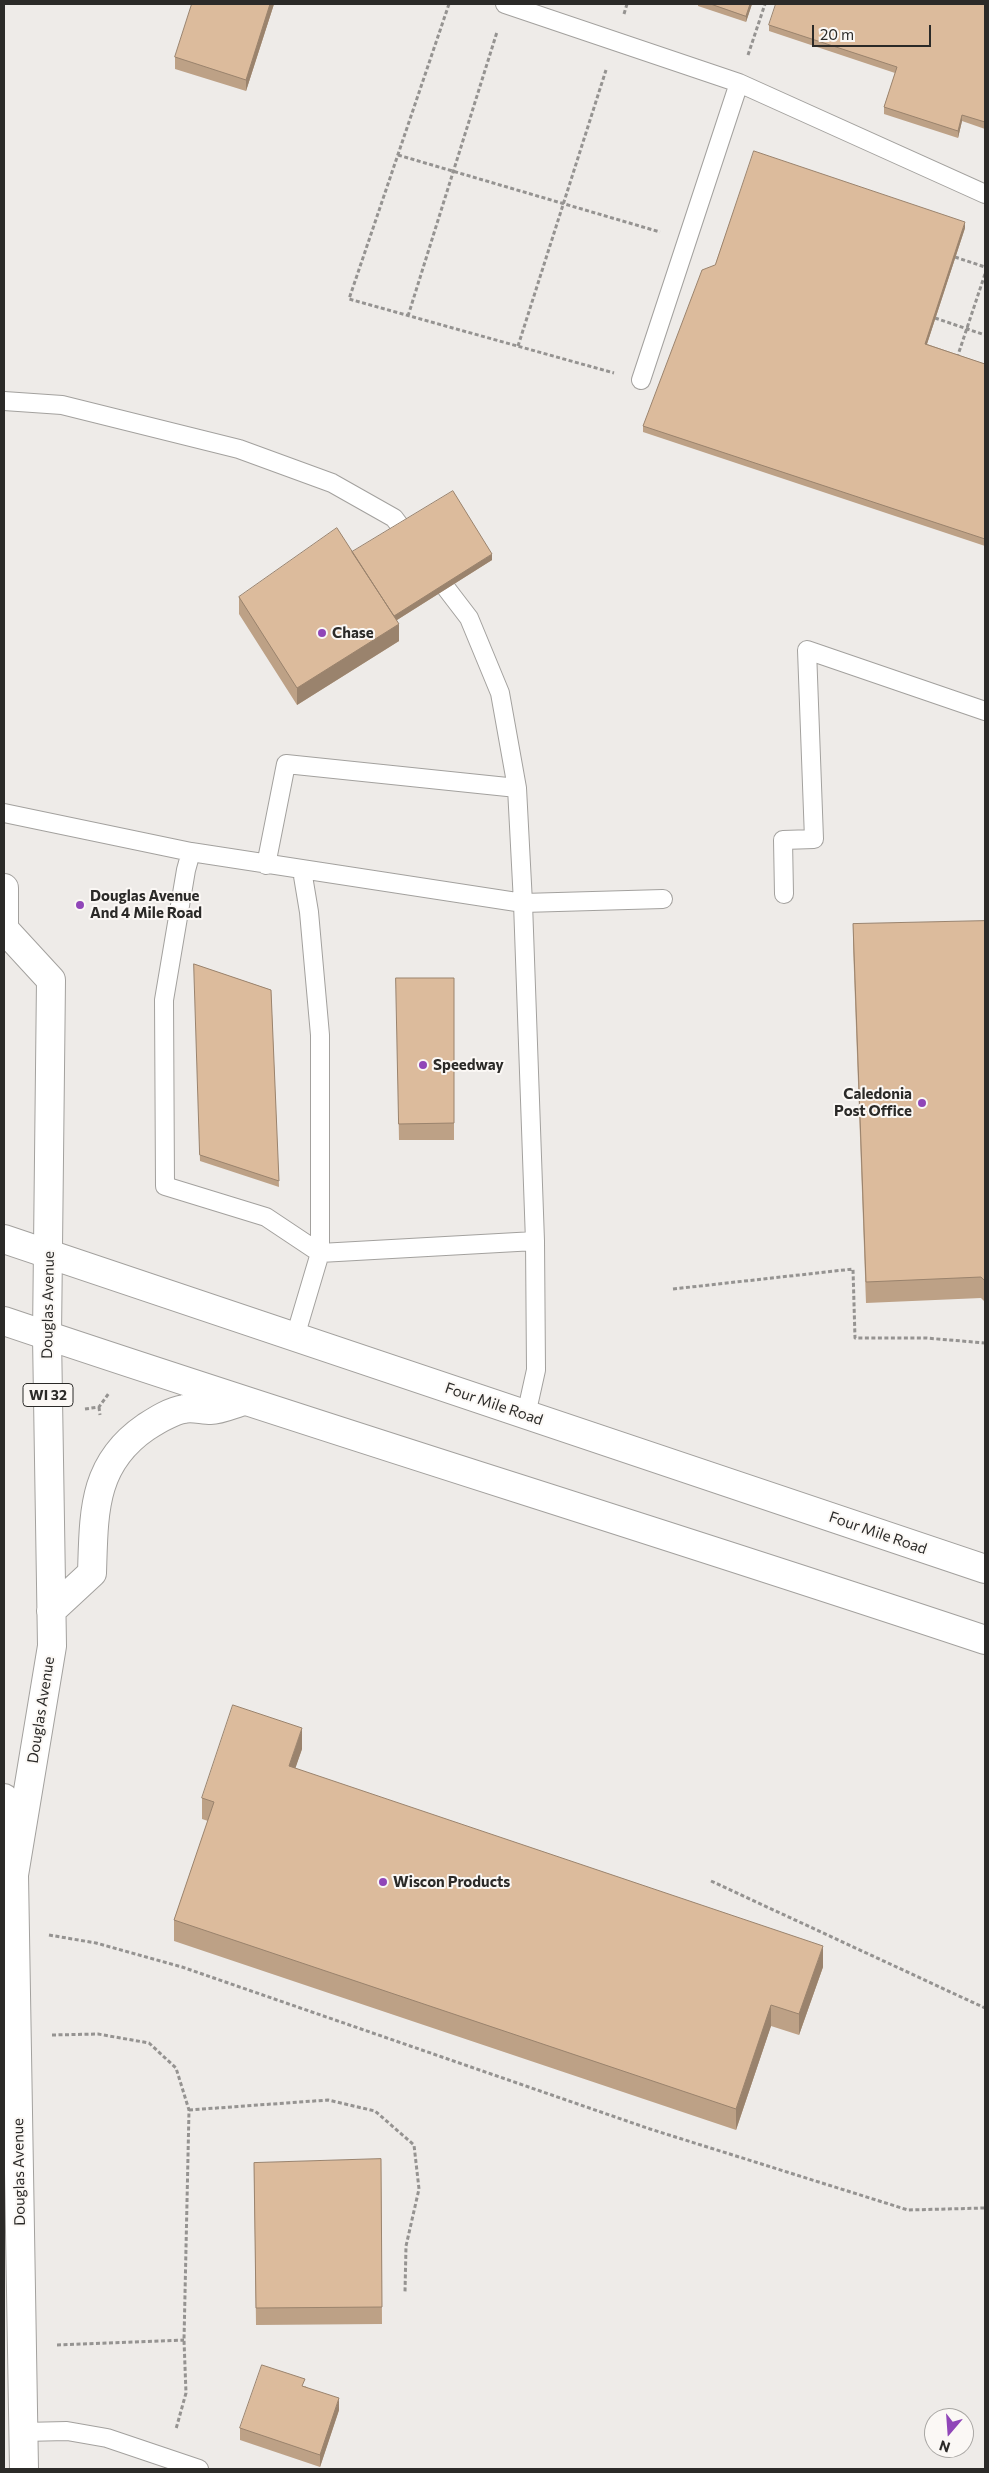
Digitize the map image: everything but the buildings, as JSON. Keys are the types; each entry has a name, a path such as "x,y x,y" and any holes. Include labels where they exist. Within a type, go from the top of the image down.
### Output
{"main road":[{"name":"Douglas Avenue","path":"4,888 4,932 51,980 47,1336 52,1646 9,1875"},
{"name":"Four Mile Road","path":"4,1239 985,1569"},
{"path":"4,1321 244,1401 752,1562 985,1640"},
{"path":"51,1612 92,1573 96,1499 104,1474 117,1453 135,1435 158,1420 184,1409 212,1410 244,1401"},
{"name":"Douglas Avenue","path":"4,1798 15,1929 24,2469"}],"lane":[{"path":"505,4 739,83 985,194"},
{"path":"641,380 739,83"},
{"path":"4,401 62,405 240,449 332,483 394,518 469,618 500,694 517,788 535,1241 536,1370 526,1415"},
{"path":"784,894 783,840 814,839 807,650 985,711"},
{"path":"266,865 286,764 517,788"},
{"path":"4,813 191,852 523,903 663,899"},
{"path":"191,852 186,870 164,1000 165,1186 266,1216 320,1253 535,1241"},
{"path":"295,1337 320,1253 320,1035 309,912 302,870"},
{"path":"23,2432 67,2430 107,2438 199,2469"}],"path":[{"path":"449,4 433,45 349,299 641,380"},
{"path":"408,316 505,4"},
{"path":"518,346 562,203 627,4"},
{"path":"739,83 765,4"},
{"path":"398,155 687,240"},
{"path":"955,257 985,267"},
{"path":"956,361 985,274"},
{"path":"935,318 985,335"},
{"path":"673,1289 853,1269 855,1338 926,1338 985,1343"},
{"path":"100,1415 99,1407 109,1393"},
{"path":"85,1409 99,1407"},
{"path":"711,1881 985,2008"},
{"path":"15,1929 96,1943 182,1967 650,2129 908,2210 985,2208"},
{"path":"17,2035 98,2034 149,2043 176,2068 189,2110 184,2340 186,2393 167,2458"},
{"path":"189,2110 328,2100 375,2111 414,2145 418,2189 406,2246 405,2292"},
{"path":"22,2346 184,2340"}],"place":[{"name":"Chase","path":"322,633"},
{"name":"Douglas Avenue And 4 Mile Road","path":"80,905"},
{"name":"Speedway","path":"423,1065"},
{"name":"Caledonia Post Office","path":"922,1103"},
{"name":"Wiscon Products","path":"383,1882"}]}
